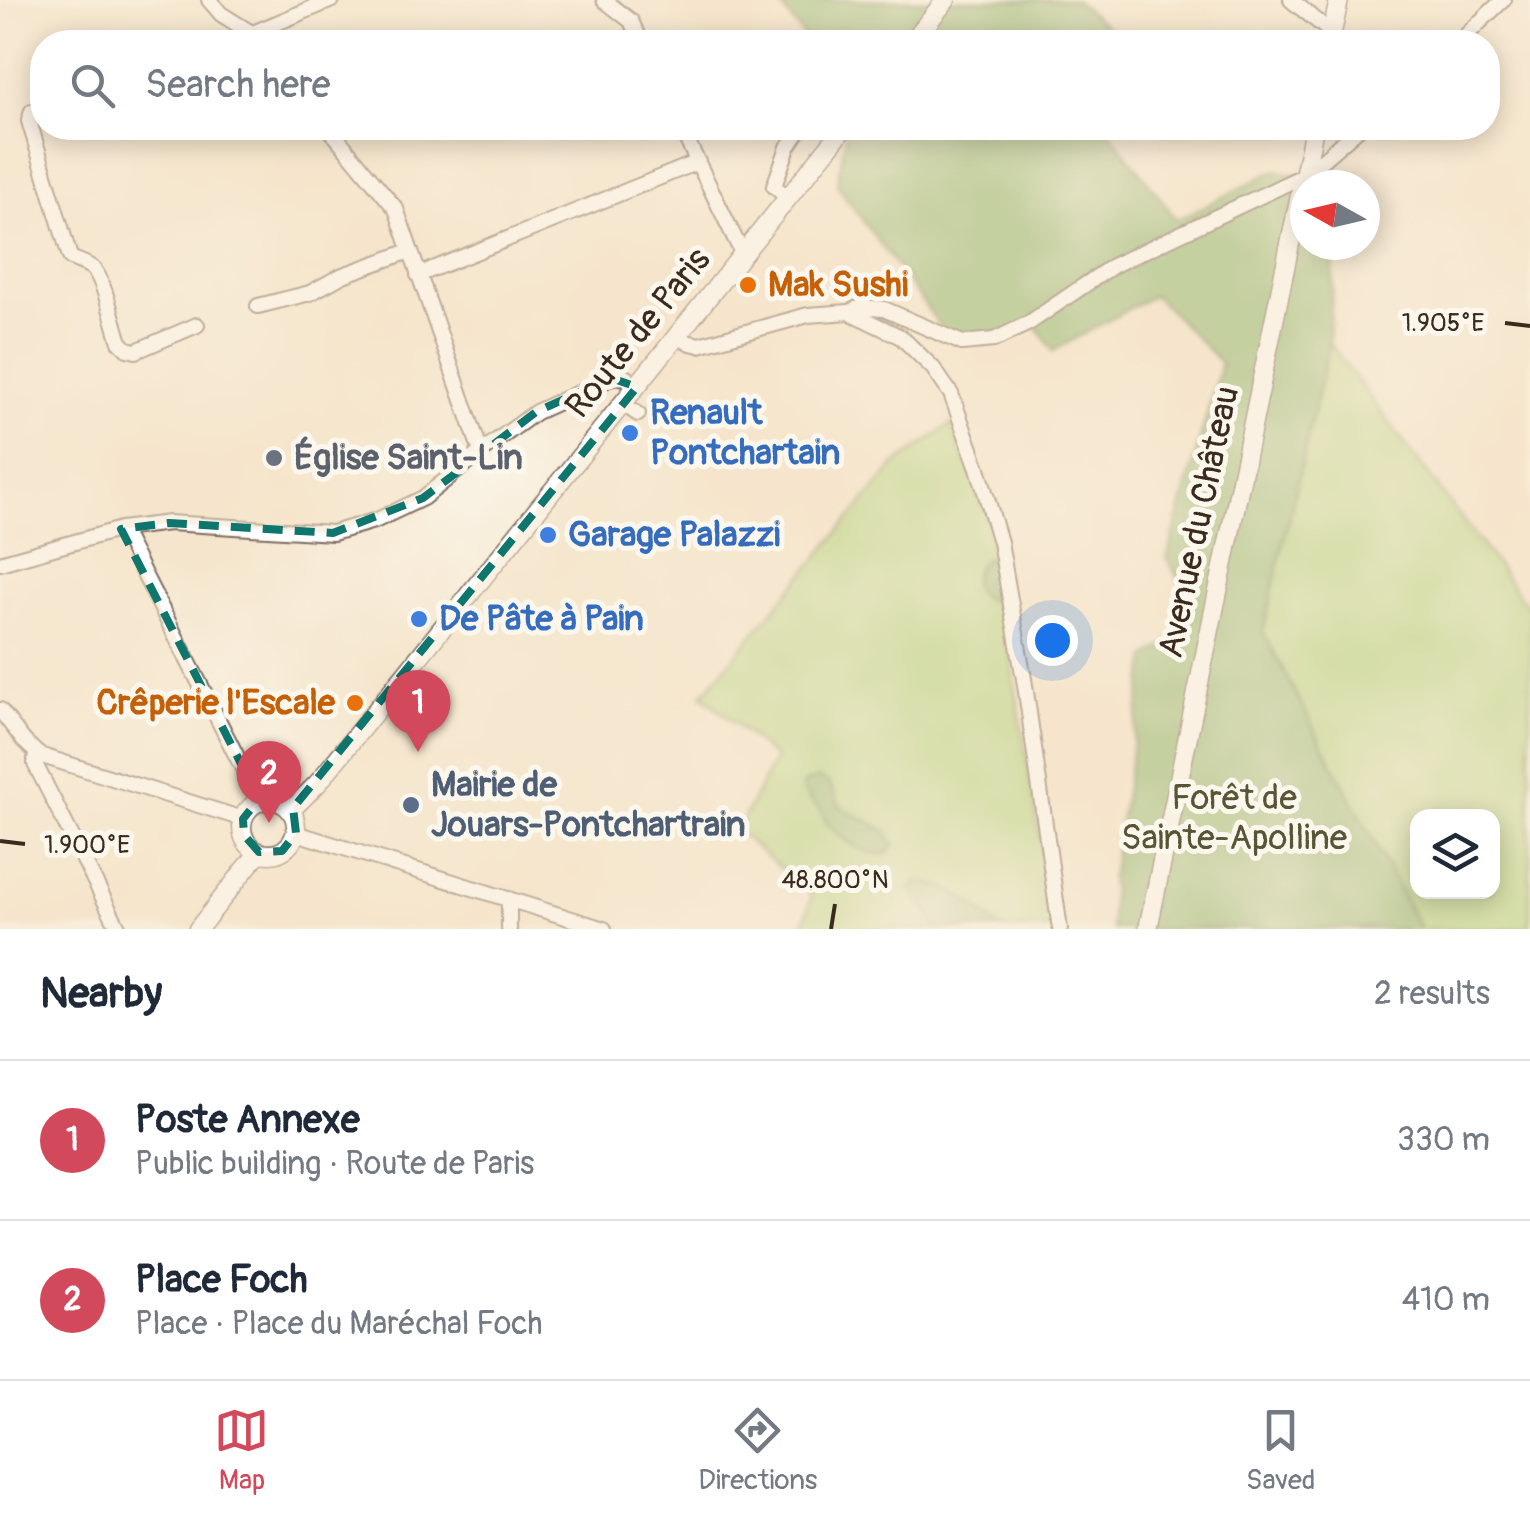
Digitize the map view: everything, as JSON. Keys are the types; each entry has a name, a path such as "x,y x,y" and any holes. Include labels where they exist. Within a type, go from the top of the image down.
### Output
{"main road":[{"path":"922,30 946,0"},
{"path":"1333,30 1339,0"},
{"name":"Route de Paris","path":"291,810 317,784 630,409 637,386 834,140"},
{"name":"Avenue du Château","path":"1306,170 1312,140"},
{"name":"Avenue du Château","path":"1148,929 1290,247"},
{"path":"277,801 291,810 296,833 282,851 274,854 252,848 244,835 247,812 260,802 277,801"},
{"path":"198,929 259,852"}],"street":[{"path":"209,0 221,14 245,30"},
{"path":"273,30 332,0"},
{"path":"604,0 631,21 635,30"},
{"path":"1291,0 1323,30"},
{"path":"1471,30 1503,0"},
{"path":"34,140 70,257 88,265 98,275 120,342 127,349 136,350 197,325"},
{"path":"339,140 396,209 481,452"},
{"path":"688,140 742,256"},
{"path":"788,198 774,186 793,140"},
{"path":"1311,170 1345,140"},
{"path":"418,275 698,162"},
{"path":"679,336 699,345 808,315 848,312 860,307 884,309 962,343 994,340 1030,323 1114,265 1290,182"},
{"path":"258,306 310,293 343,275 410,251"},
{"path":"848,312 901,338 932,368 951,394 978,468 1006,574 1060,929"},
{"path":"0,564 121,529 169,523 333,533 377,520 424,498 536,412 605,380 624,377 637,386"},
{"path":"121,529 260,802"},
{"path":"0,711 39,755 243,820"},
{"path":"39,755 35,764 119,929"},
{"path":"296,833 604,929"},
{"path":"509,900 509,929"}],"highlighted area":[{"path":"611,378 637,387 293,808 296,833 282,851 259,852 244,835 243,819 259,799 121,529 169,523 333,533 423,498 536,412"}],"green space":[{"path":"777,0 1075,0 1111,30 799,30"},
{"name":"Forêt de Sainte-Apolline","path":"845,140 1116,140 1177,220 1276,170 1290,173 1290,260 1334,260 1329,343 1263,632 1420,929 1112,929 1111,878 1147,658 1175,638 1183,586 1167,559 1221,363 1154,295 1053,351 1036,326 978,339 946,334 837,185"},
{"path":"1329,343 1530,609 1530,929 1420,929 1263,632"},
{"path":"951,424 987,514 1055,929 1001,929 968,901 911,890 936,929 802,929 812,895 737,831 775,758 702,695 896,464"},
{"path":"986,557 990,558 1000,599 997,603 981,595 974,585 975,572"},
{"path":"818,778 829,784 841,807 886,831 894,845 888,854 856,847 830,827 802,788 807,781"},
{"path":"917,882 953,892 1001,929 936,929 926,908 910,890"}],"place":[{"name":"Mak Sushi","path":"748,285"},
{"name":"Renault Pontchartain","path":"630,433"},
{"name":"Église Saint-Lin","path":"274,458"},
{"name":"Garage Palazzi","path":"548,535"},
{"name":"De Pâte à Pain","path":"419,619"},
{"name":"Crêperie l'Escale","path":"355,703"},
{"name":"Poste Annexe","path":"418,752"},
{"name":"Mairie de Jouars-Pontchartrain","path":"411,805"},
{"name":"Place Foch","path":"269,823"}]}
